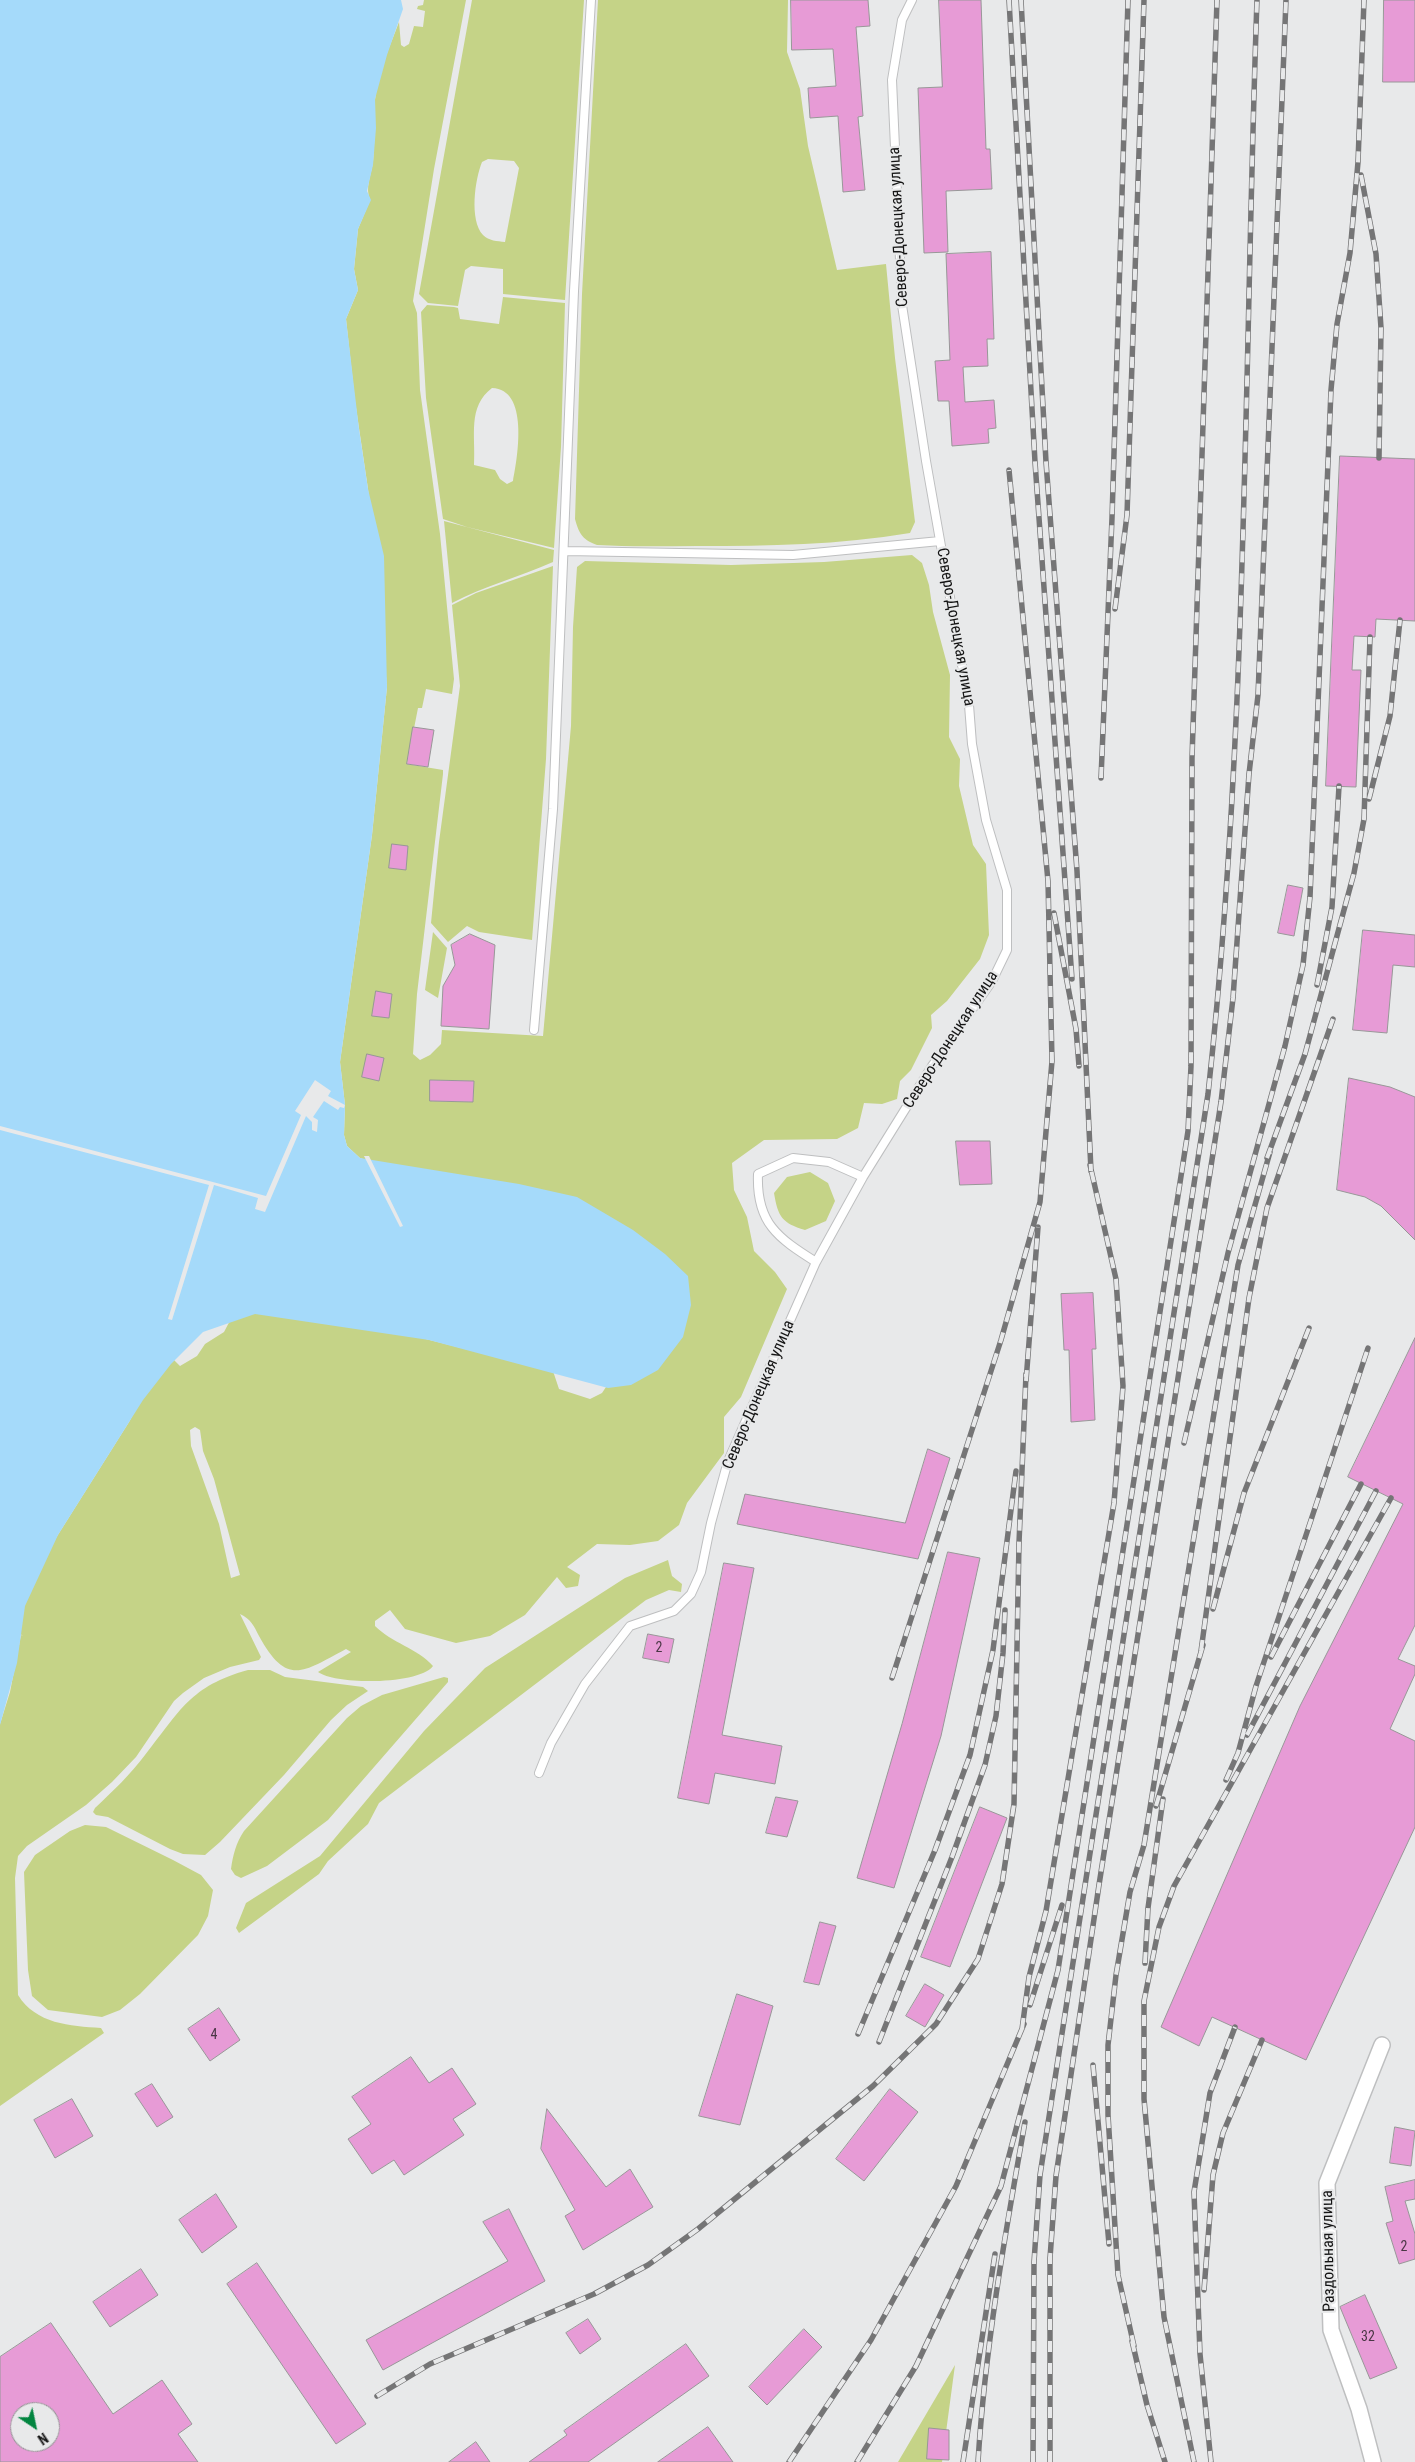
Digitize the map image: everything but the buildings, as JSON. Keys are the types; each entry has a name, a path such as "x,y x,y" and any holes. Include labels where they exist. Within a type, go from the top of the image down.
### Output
{"street":[{"name":"Раздольная улица","path":"1373,2462 1359,2409 1330,2330 1327,2183 1382,2044"}],"lane":[{"path":"534,1030 554,809 566,551 574,292 591,0"},
{"name":"Северо-Донецкая улица","path":"539,1773 551,1743 585,1684 630,1626 674,1611 691,1594 701,1572 711,1523 728,1461 816,1262 863,1177 932,1066 992,981 1008,950 1007,890 986,820 972,744 969,705 940,541 902,295 892,80 902,20 912,0"},
{"path":"566,551 793,555 940,541"},
{"path":"816,1262 784,1242 765,1220 757,1194 758,1174 793,1158 829,1162 863,1177"}],"green space":[{"path":"424,0 466,0 434,169 413,301 417,313 420,390 440,534 454,679 452,694 426,689 422,708 418,708 407,764 443,770 417,994 413,1054 420,1060 430,1055 441,1044 442,1030 543,1036 571,726 573,627 577,567 585,561 731,565 824,562 912,555 922,563 950,675 949,737 960,759 959,786 973,845 986,864 989,935 980,959 947,1001 931,1015 932,1028 911,1070 900,1081 897,1099 882,1104 864,1103 858,1128 837,1139 764,1140 732,1163 734,1190 747,1217 754,1251 775,1272 787,1289 741,1397 724,1417 724,1453 687,1503 679,1525 658,1541 630,1545 597,1544 567,1567 580,1575 578,1586 566,1588 557,1577 525,1615 490,1636 456,1643 405,1629 390,1610 375,1621 375,1626 389,1637 420,1655 433,1666 425,1672 412,1677 395,1680 359,1681 328,1676 318,1672 351,1652 346,1649 307,1668 287,1669 278,1663 269,1652 252,1623 240,1614 261,1657 259,1660 230,1667 204,1678 183,1693 174,1701 136,1757 112,1782 86,1805 27,1846 18,1856 15,1878 18,1995 25,2005 44,2018 77,2026 101,2028 104,2033 0,2106 0,1724 10,1692 21,1635 23,1636 14,1629 8,1614 129,1422 166,1352 180,1366 197,1356 205,1344 224,1332 234,1313 267,1306 354,1321 553,1371 559,1389 590,1399 602,1393 612,1378 434,1181 360,1158 347,1146 344,1135 345,1105 340,1062 372,835 387,687 368,489 355,401 346,319 358,290 354,269 358,229 370,200 368,186 373,162 375,100 378,80 399,22 401,45 404,47 409,44 414,26 423,27 425,11 417,9 418,6 423,5","holes":["430,1080 474,1081 473,1102 430,1101","195,1427 200,1430 203,1451 214,1479 240,1575 231,1578 219,1524 191,1446 190,1430"]},
{"path":"472,0 584,0 565,300 503,294 503,269 471,266 465,270 458,306 428,303 419,294","holes":["488,159 514,161 519,168 505,242 493,240 483,235 476,220 475,199 479,169 482,162"]},
{"path":"598,0 788,0 787,52 800,89 808,146 837,270 886,264 895,358 915,522 910,533 804,544 622,546 597,545 585,539 578,529 575,519 582,294"},
{"path":"503,297 565,303 561,447 554,548 467,527 443,519 426,398 421,312 427,305 454,307 458,308 460,319 499,324","holes":["492,388 504,391 512,399 518,426 517,456 513,481 507,484 500,479 495,470 474,465 474,423 479,404"]},
{"path":"444,521 554,550 553,562 452,603"},
{"path":"553,566 546,759 532,940 479,932 467,926 448,942 431,923 439,842 460,686 452,605 476,593"},
{"path":"433,932 447,948 438,998 425,990"},
{"path":"810,1172 828,1183 835,1201 826,1221 805,1230 791,1225 782,1218 777,1208 774,1193 787,1177"},
{"path":"668,1560 672,1576 682,1584 681,1592 669,1590 646,1600 379,1803 368,1824 328,1861 319,1874 239,1933 236,1928 246,1903 320,1856 424,1731 485,1668 625,1578"},
{"path":"248,1670 270,1670 285,1677 363,1687 368,1691 347,1705 331,1720 284,1775 220,1842 205,1855 183,1854 108,1817 96,1815 93,1812 133,1769 188,1702 212,1684 228,1676"},
{"path":"444,1677 448,1678 448,1682 328,1820 267,1866 241,1878 235,1875 231,1869 233,1859 244,1831 347,1718 361,1706 382,1695"},
{"path":"85,1825 106,1827 173,1860 201,1875 213,1890 208,1916 198,1935 140,1994 120,2010 102,2017 48,2010 32,1996 28,1970 24,1872 35,1855 70,1831"},
{"path":"955,2365 942,2462 898,2462"}],"water":[{"path":"0,0 401,0 403,9 387,55 375,99 376,128 373,165 367,191 371,200 358,229 354,269 358,290 346,319 368,489 384,556 387,687 372,835 340,1062 345,1105 344,1135 347,1146 360,1158 519,1184 577,1197 633,1230 665,1254 688,1276 691,1305 683,1337 658,1370 631,1385 608,1388 429,1340 255,1314 203,1332 171,1364 143,1400 58,1535 25,1606 17,1663 0,1725"}],"pier":[{"path":"315,1080 331,1091 328,1096 345,1105 344,1108 340,1107 338,1110 324,1101 313,1117 318,1120 317,1132 312,1130 312,1122 306,1116 265,1212 255,1209 258,1198 214,1185 172,1320 168,1319 209,1185 0,1130 0,1126 266,1196 301,1115 295,1111"},
{"path":"364,1156 369,1156 403,1226 400,1227"}],"railway":[{"path":"1009,0 1035,462 1072,979"},
{"path":"1021,0 1046,462 1077,871 1091,1171"},
{"path":"1101,778 1112,518 1128,0"},
{"path":"1115,609 1127,515 1144,0"},
{"path":"857,2462 916,2366 1001,2186 1058,1970 1188,1131 1191,1066 1192,758 1217,0"},
{"path":"1033,2462 1034,2262 1040,2175 1208,1094 1221,958 1238,684 1257,0"},
{"path":"1050,2462 1050,2258 1056,2176 1099,1885 1221,1102 1233,998 1249,774 1258,695 1286,0"},
{"path":"1184,1443 1228,1253 1285,1046 1303,965 1310,897 1331,390 1337,324 1350,253 1358,162 1364,0"},
{"path":"1361,175 1376,254 1381,328 1379,458"},
{"path":"892,1678 1001,1340 1040,1202 1052,1061 1048,881 1009,470"},
{"path":"1369,799 1390,716 1400,620"},
{"path":"1267,1158 1305,1054 1354,873 1364,819 1370,637"},
{"path":"1317,985 1332,907 1339,786"},
{"path":"1054,913 1076,1029 1079,1066"},
{"path":"1201,1651 1249,1298 1267,1208 1333,1019"},
{"path":"1134,2346 1118,2275 1108,2115 1108,2045 1116,1975 1130,1892 1144,1845 1238,1265 1270,1152"},
{"path":"1022,2029 1029,1977 1046,1911 1114,1503 1123,1386 1116,1279 1090,1165"},
{"path":"1026,1381 1038,1227"},
{"path":"1213,1609 1244,1493 1309,1328"},
{"path":"1226,1780 1238,1753 1256,1686 1368,1348"},
{"path":"377,2396 430,2364 594,2294 648,2265 698,2229 873,2086 936,2024 978,1959 1002,1884 1014,1804 1019,1543 1026,1374"},
{"path":"858,2034 935,1850 970,1755 993,1650 1016,1471"},
{"path":"1271,1657 1361,1484"},
{"path":"1247,1735 1376,1491"},
{"path":"1194,2462 1164,2317 1144,2099 1144,2001 1159,1927 1174,1886 1391,1498"},
{"path":"879,2042 952,1857 985,1765 996,1716 1003,1653 1005,1610"},
{"path":"1156,1806 1203,1645"},
{"path":"1145,1963 1148,1908 1163,1799"},
{"path":"1030,2005 1062,1905"},
{"path":"789,2462 871,2340 956,2186 1024,2024"},
{"path":"1211,2462 1200,2354 1194,2192 1210,2093 1235,2027"},
{"path":"1204,2290 1213,2175 1223,2133 1262,2040"},
{"path":"1093,2065 1109,2244"},
{"path":"978,2462 985,2376 1003,2249 1025,2122"},
{"path":"963,2462 995,2254"},
{"path":"1132,2341 1147,2405 1165,2462"}]}
